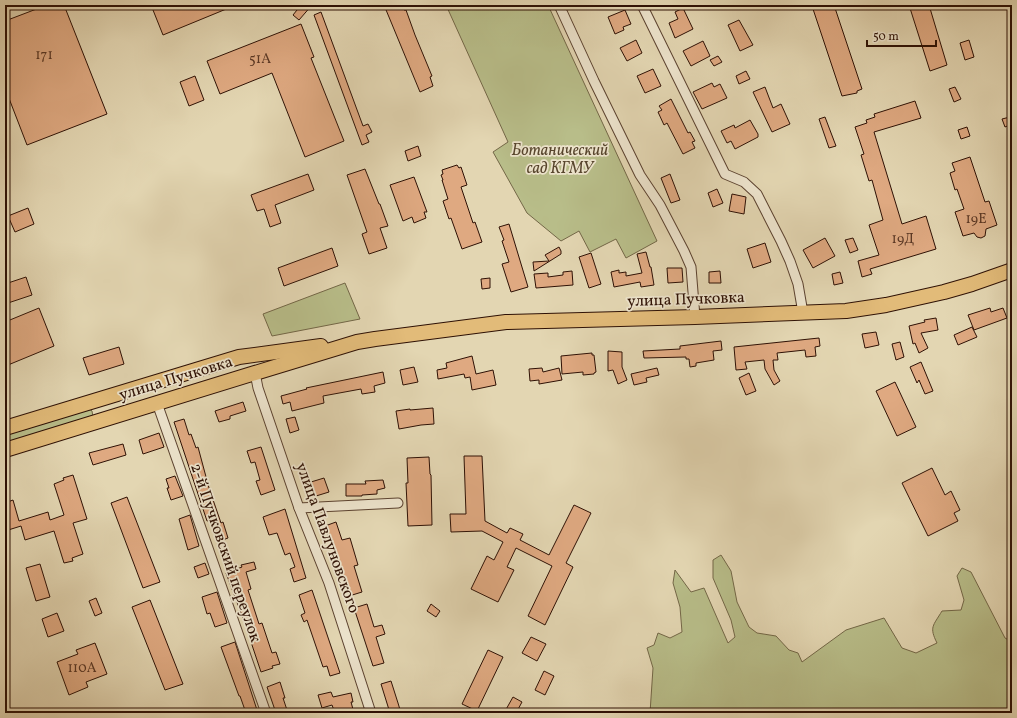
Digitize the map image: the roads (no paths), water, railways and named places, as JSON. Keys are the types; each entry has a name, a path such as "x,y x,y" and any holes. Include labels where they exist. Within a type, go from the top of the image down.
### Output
{"main road":[{"name":"улица Пучковка","path":"5,428 239,357 497,323 803,314 865,309 972,284 1012,270"},
{"name":"улица Пучковка","path":"5,450 357,342"},
{"path":"98,400 104,420"}],"street":[{"path":"559,5 640,175 660,205 691,267 695,317"},
{"path":"642,5 725,174 744,182 757,194 781,240 798,284 803,314"},
{"name":"улица Павлуновского","path":"260,354 258,388 299,508 329,583 371,713"},
{"name":"2-й Пучковский переулок","path":"157,403 266,713"},
{"path":"299,508 398,503"}],"park label":[{"name":"Ботанический сад КГМУ","path":"560,160"}]}
